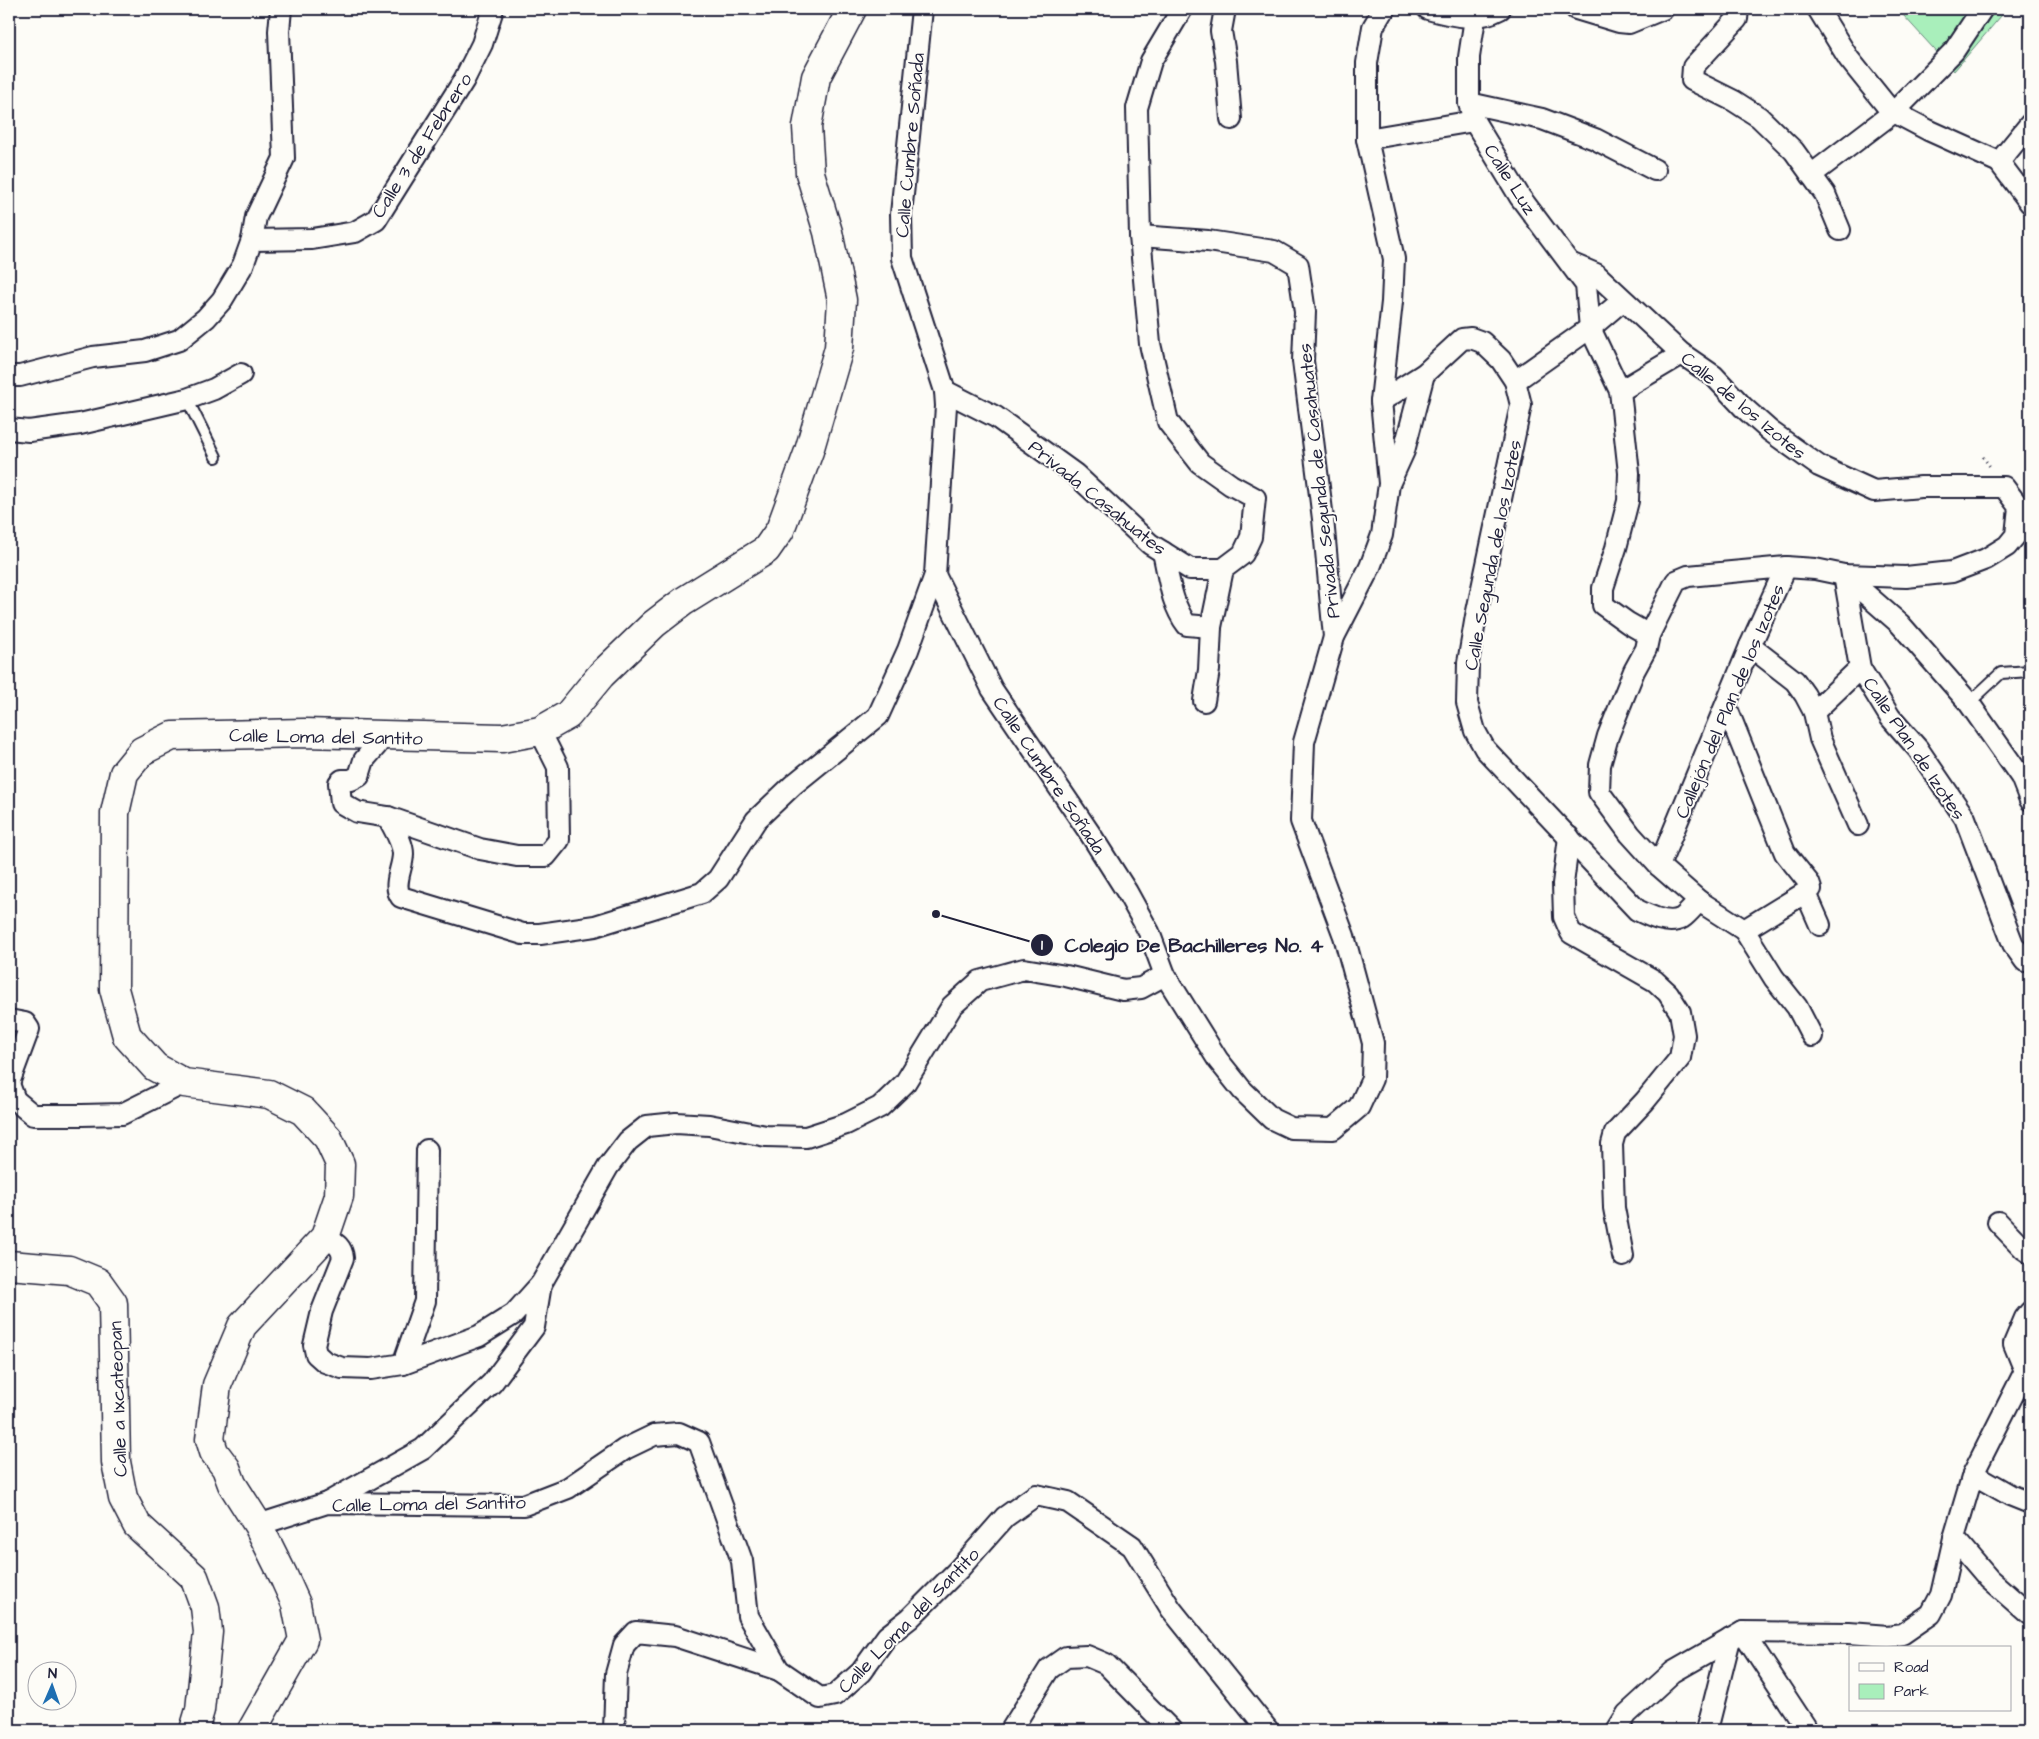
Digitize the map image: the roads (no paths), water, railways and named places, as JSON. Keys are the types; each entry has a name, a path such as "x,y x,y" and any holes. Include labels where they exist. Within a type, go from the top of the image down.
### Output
{"main road":[{"name":"Calle Loma del Santito","path":"252,1730 303,1640 296,1604 258,1525 232,1484 210,1439 217,1385 242,1326 325,1237 339,1196 340,1164 328,1138 303,1111 269,1094 184,1083 154,1067 127,1036 114,989 115,813 124,773 142,751 172,736 304,732 378,736 502,738 540,731 568,715 601,675 654,624 684,600 766,550 780,530 809,451 839,348 842,300 828,232 810,173 807,127 816,77 852,9"},
{"name":"Calle a Ixcateopan","path":"9,1265 69,1270 98,1282 113,1302 116,1462 123,1498 137,1525 194,1577 206,1607 208,1632 200,1710 194,1730"}],"street":[{"path":"9,376 20,376 93,358 145,351 179,340 206,318 222,300 243,265 252,240 256,217 284,158 279,31 281,9"},
{"name":"Calle 3 de Febrero","path":"252,240 312,239 355,232 376,220 464,80 482,44 494,9"},
{"name":"Calle Cumbre Soñada","path":"388,817 403,850 397,886 397,892 401,897 523,934 556,933 595,926 702,893 718,879 756,820 793,785 878,716 908,650 935,575 946,406 945,391 902,258 900,240 922,9"},
{"path":"1182,9 1151,61 1137,108 1140,236 1150,344 1168,422 1200,463 1231,485 1255,498 1247,546 1243,554 1223,569 1211,627 1209,670 1204,701"},
{"path":"1225,9 1221,30 1226,61 1231,119"},
{"path":"325,1237 338,1245 342,1250 343,1258 322,1311 314,1345 316,1354 325,1362 342,1368 371,1369 403,1364 479,1336 514,1314 541,1284 608,1167 628,1140 647,1126 676,1123 701,1125 766,1136 806,1137 846,1124 880,1107 905,1083 952,1006 980,980 1024,969 1066,976 1123,990 1141,988 1165,975 1218,1060 1242,1090 1272,1119 1291,1128 1333,1129 1359,1107 1372,1079 1373,1043 1344,936 1301,822 1304,742 1334,637 1370,567 1382,535 1389,484 1381,401 1394,259 1367,139 1367,63 1373,27 1385,9"},
{"path":"1428,9 1456,16 1475,18 1491,14 1500,9"},
{"path":"1576,9 1619,22 1629,23 1663,9"},
{"path":"1738,9 1737,18 1693,67 1692,80 1734,101 1759,118 1794,151 1825,194 1840,230"},
{"path":"1818,9 1849,59 1890,110 1928,130 1999,162 2030,203"},
{"path":"1811,175 1894,112 1954,51 1982,9"},
{"path":"1471,112 1469,57 1475,18"},
{"path":"1367,139 1471,112 1542,119 1595,139 1655,170"},
{"name":"Calle Luz","path":"1471,112 1520,197 1586,285 1590,328"},
{"path":"1999,162 2030,124"},
{"name":"Privada Segunda de Casahuates","path":"1140,236 1208,242 1274,251 1298,265 1305,312 1303,361 1323,519 1334,637"},
{"name":"Calle de los Izotes","path":"1570,263 1596,274 1682,354 1714,376 1743,407 1770,431 1819,466 1874,491 1921,487 2004,487"},
{"path":"1514,381 1590,328 1624,300"},
{"path":"1590,328 1620,391 1629,473 1628,501 1602,597 1603,605 1649,635"},
{"name":"Calle Segunda de los Izotes","path":"1381,401 1424,374 1462,339 1471,338 1482,342 1501,360 1514,381 1521,405 1476,616 1468,663 1467,703 1475,731 1485,749 1637,910 1656,919 1671,920 1682,918 1699,901"},
{"path":"1620,391 1682,354"},
{"path":"9,430 29,431 80,424 187,399 214,389 240,374"},
{"path":"1389,484 1404,451 1424,374"},
{"name":"Privada Casahuates","path":"945,391 996,417 1075,474 1150,544 1190,569 1223,569"},
{"name":"Callejón del Plan de los Izotes","path":"1659,866 1750,646 1786,567 1815,569 1844,575 1906,577 1952,572 1986,559 2023,534 2019,507 2004,487"},
{"path":"1163,552 1173,601 1181,617 1187,626 1211,627"},
{"path":"1786,567 1688,576 1676,581 1649,635 1646,649 1634,671 1608,736 1600,765 1599,792 1630,834 1659,866 1699,901 1744,930 1774,978 1796,1007 1812,1036"},
{"name":"Calle Cumbre Soñada","path":"935,575 992,689 1089,832 1127,892 1149,932 1165,975"},
{"path":"1814,712 1860,668 1844,575"},
{"path":"1844,575 1900,624 1969,703 2022,778 2030,800"},
{"path":"1750,646 1794,681 1814,712 1820,739 1858,825"},
{"name":"Calle Plan de Izotes","path":"1860,668 1890,717 1918,749 1965,818 2013,944 2025,961 2030,961"},
{"path":"1726,706 1785,853 1809,883 1808,891 1820,925"},
{"path":"378,736 377,745 364,760 359,776 350,780 342,780 339,783 339,798 343,804 357,812 388,817 480,849 517,856 546,856 559,840 558,767 540,731"},
{"path":"1569,837 1563,884 1564,917 1571,933 1655,981 1668,992 1680,1012 1684,1035 1680,1058 1645,1101 1615,1133 1612,1144 1614,1208 1623,1256"},
{"path":"1744,930 1808,891"},
{"path":"9,1020 24,1023 29,1030 10,1093 34,1115 122,1114 184,1083"},
{"path":"403,1364 425,1301 426,1150"},
{"path":"1998,1222 2030,1253"},
{"path":"327,1503 423,1449 492,1383 534,1327 541,1284"},
{"path":"1616,1730 1627,1714 1673,1672 1736,1635 1849,1633 1888,1636 1902,1634 1931,1614 1941,1595 1954,1538 1973,1474 2028,1368 2014,1344 2025,1318 2030,1312"},
{"name":"Calle Loma del Santito","path":"258,1525 327,1503 524,1505 568,1488 625,1449 654,1435 679,1432 700,1442 742,1561 748,1616 779,1670 820,1698 835,1695 860,1672 887,1636 910,1618 959,1569 1005,1517 1036,1495 1068,1502 1132,1546 1171,1609 1268,1730"},
{"path":"1973,1474 2010,1495 2030,1503"},
{"path":"1954,1538 1989,1579 2030,1614"},
{"path":"614,1730 616,1674 624,1645 636,1632 676,1636 779,1670"},
{"path":"1707,1730 1736,1635"},
{"path":"1736,1635 1774,1676 1806,1730"},
{"path":"1011,1730 1050,1669 1066,1657 1087,1656 1106,1664 1171,1730"}],"lane":[{"path":"187,399 216,457"},
{"path":"1969,703 2001,673 2030,671"}],"place":[{"name":"Colegio De Bachilleres No. 4","path":"936,914"}]}
